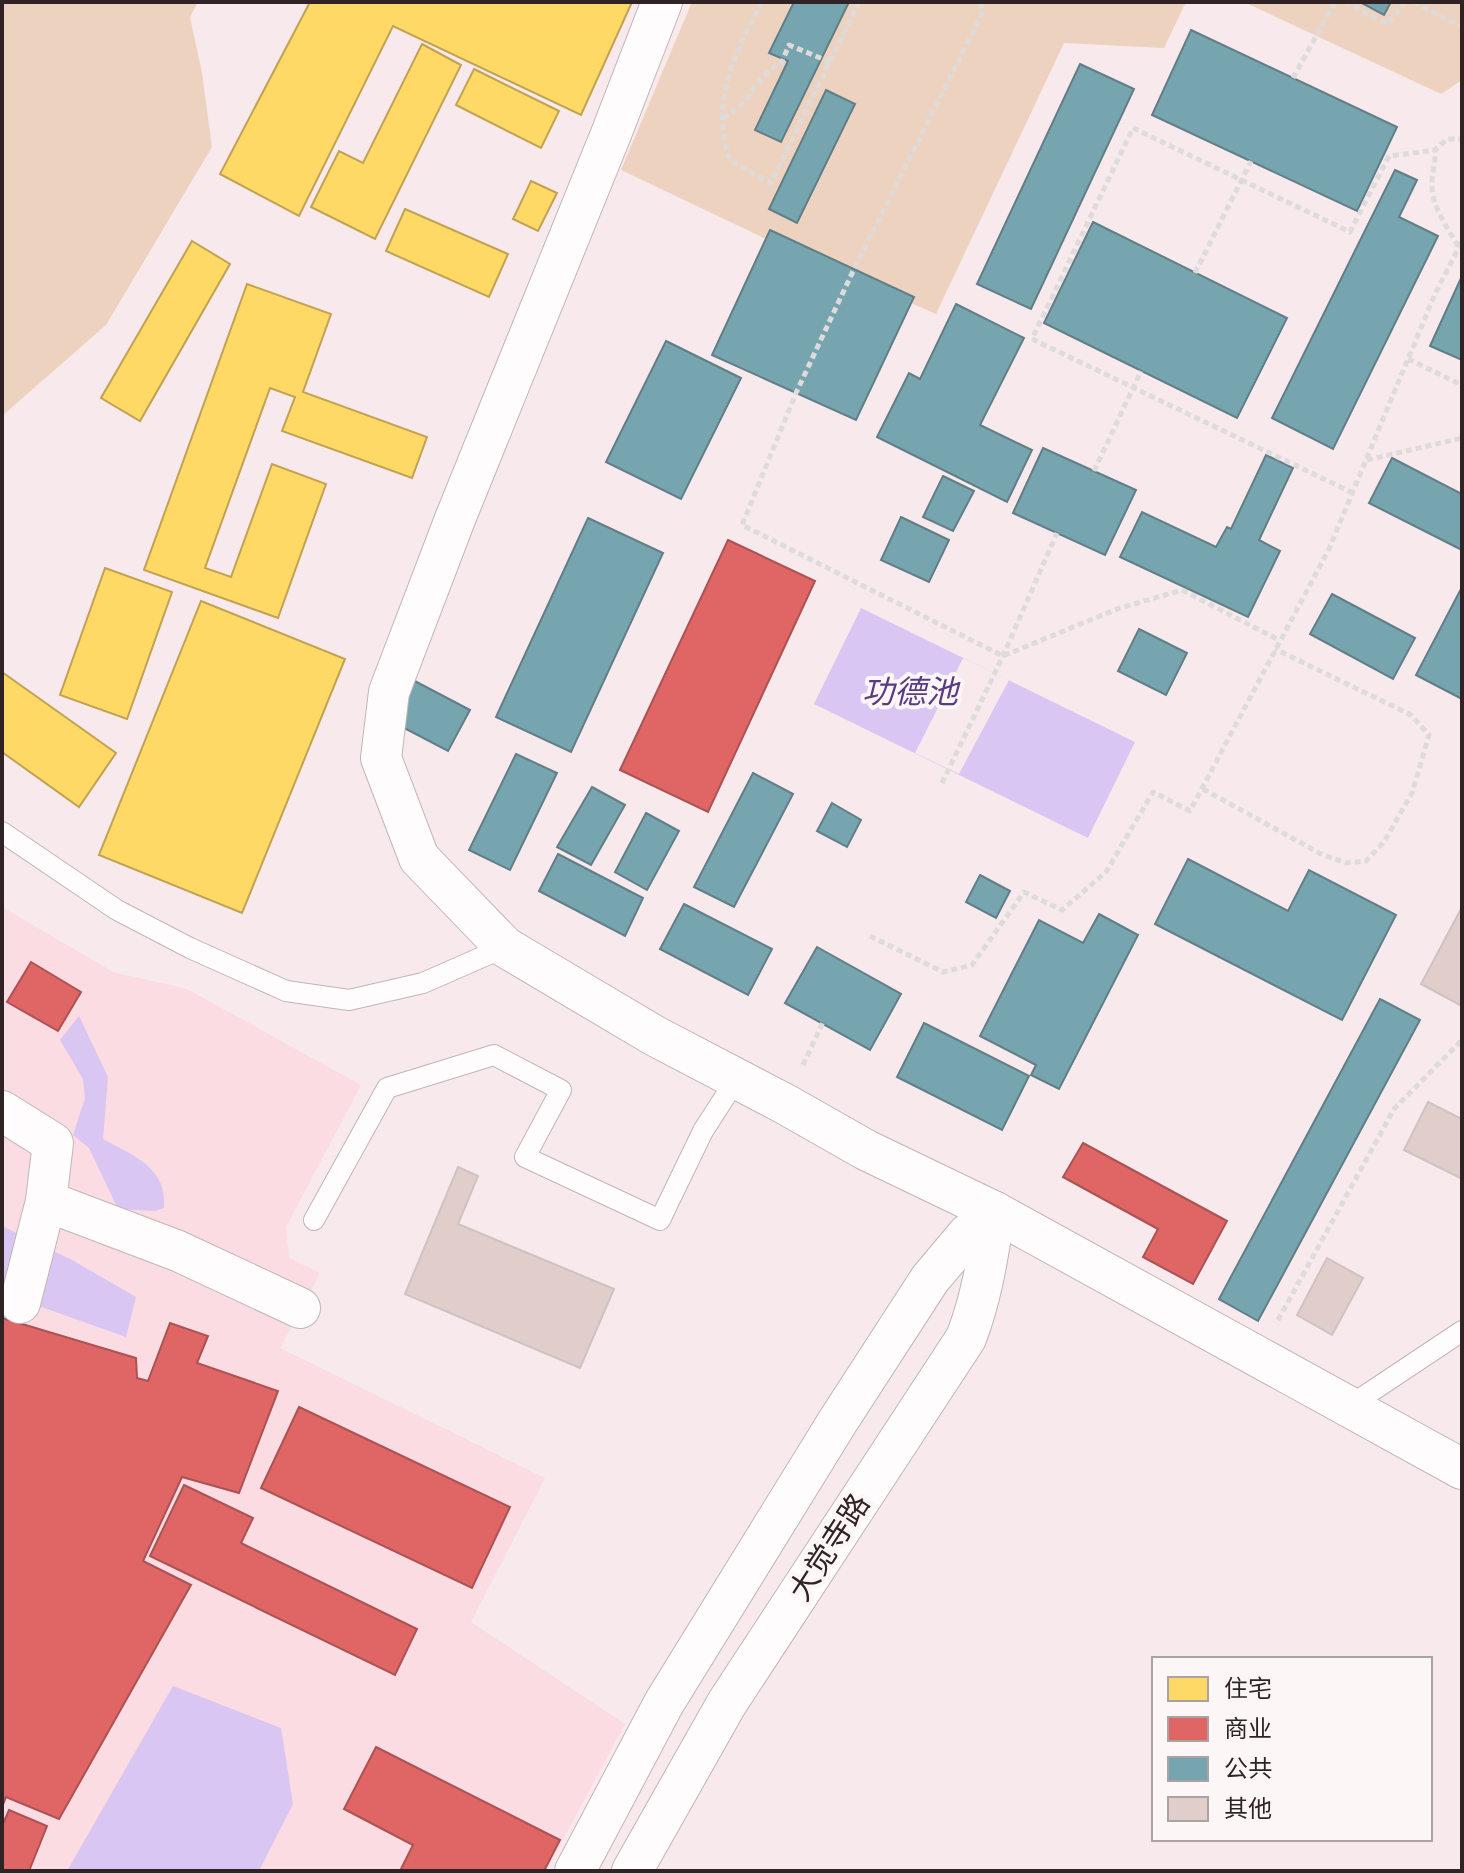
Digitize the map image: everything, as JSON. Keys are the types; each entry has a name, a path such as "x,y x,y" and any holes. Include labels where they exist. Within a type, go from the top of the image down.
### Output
{"street":[{"path":"662,2 389,692 381,758 419,858 505,947 655,1036 866,1150 995,1212 1462,1469"},
{"path":"2,1111 53,1143 46,1201 20,1303"},
{"path":"46,1201 178,1251 300,1308"},
{"name":"大觉寺路","path":"575,1871 664,1703 838,1421 930,1279 967,1235 995,1212"},
{"name":"大觉寺路","path":"632,1871 727,1703 966,1338 989,1257 995,1212"}],"lane":[{"path":"2,832 117,910 190,948 286,991 349,1000 423,983 505,947"},
{"path":"314,1220 387,1088 494,1055 561,1090 525,1157 660,1220 703,1131 737,1078"},
{"path":"1348,1407 1462,1331"}],"path":[{"path":"762,2 729,69 722,140 730,161 751,175 771,183 859,2"},
{"path":"981,2 982,14 882,211 796,393 742,525 1003,656 1117,609 1182,590 1279,640"},
{"path":"1293,78 1335,2"},
{"path":"1345,2 1387,24 1405,2"},
{"path":"1414,2 1462,27"},
{"path":"723,118 745,102 771,69 781,64 789,45 830,62"},
{"path":"1353,493 1032,339 1133,128 1350,232 1389,156 1435,150 1447,139 1462,139"},
{"path":"870,936 943,972 972,965 1024,892 1062,910 1106,872 1153,792 1190,811 1329,549 1460,243 1436,205 1431,186 1436,167 1435,150"},
{"path":"1195,273 1251,161"},
{"path":"1408,359 1462,385"},
{"path":"1094,471 1141,371"},
{"path":"1367,460 1462,438"},
{"path":"942,783 1057,533"},
{"path":"1202,789 1323,855 1347,863 1366,861 1384,842 1412,793 1429,735 1411,715 1275,649"},
{"path":"1258,1355 1394,1109 1462,1040"}],"shaded area":[{"path":"2,2 198,2 190,17 202,73 212,147 106,325 2,416"},
{"path":"692,2 1186,2 1164,48 1064,43 936,314 779,245 621,170"},
{"path":"1244,2 1462,2 1462,80 1441,94"},
{"path":"2,907 113,972 187,989 361,1085 286,1227 289,1258 320,1273 280,1348 545,1478 471,1622 625,1724 546,1871 2,1871"}],"water":[{"name":"功德池","path":"861,608 1135,742 1088,838 814,704"},
{"path":"79,1016 108,1077 103,1139 137,1157 154,1173 164,1194 164,1208 155,1211 118,1209 89,1148 73,1135 85,1098 83,1079 60,1040"},
{"path":"2,1226 72,1260 136,1297 126,1337 2,1293"},
{"path":"173,1686 281,1728 293,1804 259,1871 67,1871"}],"pier":[{"path":"963,658 1009,680 959,774 915,753"}],"building: 住宅":[{"path":"310,2 632,2 581,115 393,26 299,216 220,174"},
{"path":"422,44 461,65 375,239 311,207 339,151 363,163"},
{"path":"474,69 559,111 541,148 456,105"},
{"path":"531,181 557,193 538,231 513,219"},
{"path":"405,209 508,254 489,297 386,251"},
{"path":"192,241 230,264 140,421 101,398"},
{"path":"247,284 331,314 303,392 427,437 412,478 282,431 295,397 270,388 205,568 231,577 272,464 326,484 278,618 144,570"},
{"path":"105,568 172,592 127,719 60,695"},
{"path":"201,601 345,659 242,913 99,855"},
{"path":"2,672 116,753 79,807 2,752"}],"building: 商业":[{"path":"728,540 815,581 708,812 620,770"},
{"path":"31,962 81,992 58,1031 7,1002"},
{"path":"1083,1143 1227,1221 1193,1284 1143,1257 1158,1229 1063,1177"},
{"path":"2,1318 136,1358 137,1378 148,1381 170,1323 208,1336 197,1363 278,1391 239,1493 182,1477 143,1561 191,1585 59,1819 6,1797 2,1807"},
{"path":"299,1407 510,1507 472,1588 261,1488"},
{"path":"184,1485 253,1518 241,1543 417,1629 395,1675 150,1556"},
{"path":"376,1747 560,1840 544,1871 400,1871 413,1845 344,1809"},
{"path":"9,1810 47,1826 29,1871 2,1871 2,1826"}],"building: 公共":[{"path":"794,2 849,2 781,142 755,130 788,61 769,53"},
{"path":"1360,2 1391,2 1384,15"},
{"path":"1191,30 1397,127 1357,211 1152,115"},
{"path":"1080,64 1134,89 1031,309 977,284"},
{"path":"826,90 855,104 797,223 769,209"},
{"path":"1395,170 1417,180 1399,217 1438,236 1333,449 1272,418"},
{"path":"1093,222 1287,318 1237,418 1044,323"},
{"path":"770,230 914,297 856,420 712,355"},
{"path":"1462,276 1462,360 1430,346"},
{"path":"956,304 1024,338 980,425 1032,450 1007,502 877,437 909,373 920,379"},
{"path":"666,341 741,378 681,499 606,462"},
{"path":"1043,448 1136,490 1105,555 1013,513"},
{"path":"1266,455 1293,468 1259,540 1280,551 1248,617 1120,557 1142,512 1216,547 1227,527 1231,529"},
{"path":"1392,458 1462,494 1462,550 1369,503"},
{"path":"943,476 974,491 953,531 923,517"},
{"path":"901,517 949,540 929,582 881,560"},
{"path":"588,518 663,553 571,752 496,717"},
{"path":"1462,587 1462,699 1416,675"},
{"path":"1332,594 1415,638 1393,679 1310,634"},
{"path":"1139,629 1187,653 1166,695 1118,671"},
{"path":"409,678 470,710 448,751 387,719"},
{"path":"516,754 557,773 510,870 469,850"},
{"path":"753,773 793,794 734,907 694,887"},
{"path":"592,787 625,805 591,865 557,847"},
{"path":"832,803 861,820 847,847 817,831"},
{"path":"646,813 679,831 647,890 615,872"},
{"path":"558,854 643,898 625,936 539,891"},
{"path":"1188,859 1288,911 1309,870 1396,915 1342,1020 1155,924"},
{"path":"980,875 1010,891 996,918 966,902"},
{"path":"684,904 772,949 748,995 660,949"},
{"path":"1099,914 1138,935 1059,1089 1031,1075 1036,1065 980,1036 1039,920 1083,943"},
{"path":"817,947 901,994 870,1050 785,1003"},
{"path":"1380,999 1420,1020 1258,1321 1219,1299"},
{"path":"924,1023 1029,1076 1002,1130 897,1077"}],"building: 其他":[{"path":"1462,907 1462,1006 1421,984"},
{"path":"1428,1102 1462,1119 1462,1179 1404,1150"},
{"path":"458,1167 478,1176 458,1224 614,1289 580,1368 405,1294"},
{"path":"1327,1258 1363,1278 1332,1335 1297,1315"}]}
